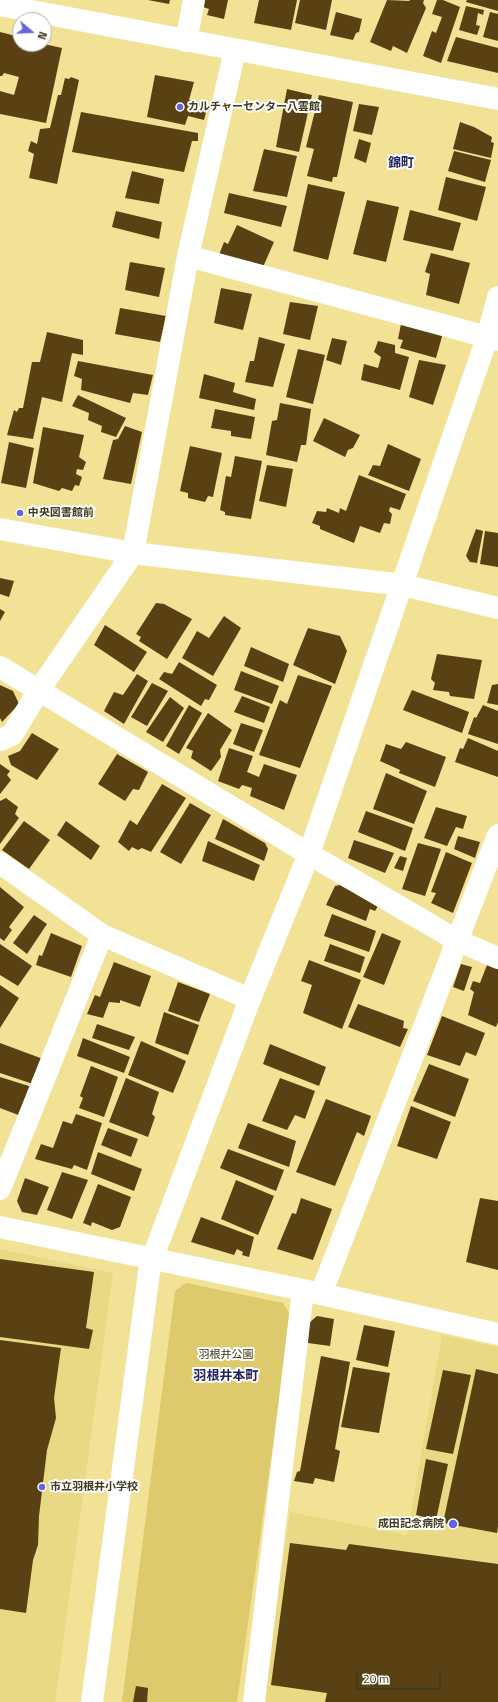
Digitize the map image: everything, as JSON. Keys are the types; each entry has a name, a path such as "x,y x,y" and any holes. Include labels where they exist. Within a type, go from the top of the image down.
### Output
{"street":[{"path":"186,42 194,0"},
{"path":"7,4 186,42 498,99"},
{"path":"0,740 12,735 39,690 133,553 188,256 235,50"},
{"path":"188,256 493,339"},
{"path":"92,1702 152,1259 250,999 309,854 403,585 493,339 498,297"},
{"path":"0,529 133,553 403,585 498,608"},
{"path":"0,667 309,854 458,941 498,958"},
{"path":"254,1702 312,1292 458,941 498,835"},
{"path":"0,863 102,935 250,999"},
{"path":"0,1189 4,1165 102,935"},
{"path":"0,1227 312,1292 498,1334"}],"shaded area":[{"name":"市立羽根井小学校","path":"0,1249 113,1273 55,1702 0,1702"},
{"name":"成田記念病院","path":"442,1335 498,1347 498,1702 263,1702 290,1512 407,1535"}],"green space":[{"name":"羽根井公園","path":"186,1283 283,1303 291,1316 237,1702 122,1702 175,1291"}],"building":[{"path":"148,0 170,0 169,4"},
{"path":"202,0 228,0 224,19 207,15 209,9 200,6"},
{"path":"259,0 297,0 291,30 254,23"},
{"path":"300,0 332,0 326,30 295,23"},
{"path":"387,0 424,0 423,3 426,8 407,53 393,46 391,51 370,42"},
{"path":"437,0 443,0 460,7 441,63 423,56 432,31 436,33 442,17 432,14"},
{"path":"467,0 498,0 498,11 466,2"},
{"path":"466,6 484,10 483,15 478,13 476,25 480,26 477,35 459,30"},
{"path":"336,12 362,19 359,32 356,33 353,40 330,35"},
{"path":"490,12 498,14 498,41 483,37"},
{"path":"0,32 12,35 12,52 52,52 52,46 62,48 46,123 0,114 0,91 14,95 19,77 4,73 0,76"},
{"path":"456,37 498,48 498,73 447,61"},
{"path":"155,75 194,82 189,100 208,105 204,120 188,116 185,125 147,117"},
{"path":"71,77 79,80 57,184 29,178 34,154 28,151 31,141 37,144 40,129 50,128 58,95 61,95 65,78 69,79"},
{"path":"287,89 312,95 299,152 276,147"},
{"path":"319,95 353,102 337,177 333,177 332,182 307,176 314,149 306,147"},
{"path":"359,104 379,107 372,135 353,131"},
{"path":"81,112 198,133 198,141 192,141 184,172 72,152"},
{"path":"460,122 474,127 492,137 491,142 494,143 491,158 453,149"},
{"path":"359,139 371,143 366,163 354,158"},
{"path":"264,149 297,156 287,197 253,191"},
{"path":"454,151 491,160 485,182 448,171"},
{"path":"132,171 164,179 159,204 125,198"},
{"path":"446,177 486,187 477,221 438,210"},
{"path":"308,184 345,192 328,260 293,251"},
{"path":"229,193 287,206 281,227 224,213"},
{"path":"367,200 399,207 386,262 353,254"},
{"path":"410,210 461,223 453,251 403,240"},
{"path":"116,211 162,222 159,239 112,227"},
{"path":"237,225 274,242 263,267 219,255 224,242 228,244"},
{"path":"431,253 470,263 459,304 426,295 430,274 425,272"},
{"path":"130,262 165,268 159,297 125,290"},
{"path":"221,288 252,294 243,330 214,323"},
{"path":"290,302 318,306 310,340 283,334"},
{"path":"120,308 166,316 160,342 115,334"},
{"path":"401,324 443,333 436,358 400,348 403,340 398,339"},
{"path":"47,332 83,340 83,355 72,353 62,402 42,397 33,439 7,435 14,410 17,412 19,408 23,408 32,362 40,362"},
{"path":"259,337 285,344 273,387 245,382 250,361 254,361"},
{"path":"332,338 347,341 341,365 326,360"},
{"path":"378,341 395,345 395,353 409,357 400,390 361,380 364,364 378,368 381,357 374,352"},
{"path":"298,349 325,355 313,404 286,397"},
{"path":"419,360 446,365 433,405 409,397"},
{"path":"78,361 153,375 148,395 133,393 130,403 81,390 82,379 74,376"},
{"path":"204,374 235,383 233,392 256,399 254,410 199,398"},
{"path":"78,395 126,418 116,437 101,432 102,426 88,420 89,413 72,406"},
{"path":"280,403 311,409 306,445 301,445 297,462 266,455 272,421 277,420"},
{"path":"215,409 255,417 251,439 231,436 231,431 211,428"},
{"path":"324,418 360,435 353,448 348,450 345,457 313,441"},
{"path":"125,426 142,432 131,484 103,479 113,440 118,439"},
{"path":"43,427 84,435 79,457 86,462 83,470 77,469 76,474 82,477 79,486 75,485 72,491 62,488 59,491 33,483"},
{"path":"9,442 34,448 26,488 1,483"},
{"path":"388,444 421,459 409,491 368,475 373,465 380,466"},
{"path":"190,446 222,453 213,497 208,496 205,502 188,498 188,493 180,491"},
{"path":"235,456 262,461 251,519 225,515 225,512 220,510 226,476 231,477"},
{"path":"267,465 293,469 286,507 259,501"},
{"path":"359,475 406,494 400,510 390,507 389,511 392,514 390,524 384,523 380,533 360,526 354,543 320,529 320,526 312,523 317,511 326,512 327,508 339,513 340,508 346,511"},
{"path":"476,529 483,531 477,563 470,562 466,556"},
{"path":"485,531 498,533 498,567 480,564"},
{"path":"0,578 14,581 9,597 0,594"},
{"path":"156,603 164,604 192,619 167,659 139,641 141,637 136,634"},
{"path":"0,609 5,612 0,621"},
{"path":"224,616 241,628 213,676 182,658 197,631 209,638"},
{"path":"105,625 147,652 134,672 94,645"},
{"path":"308,628 340,636 347,651 335,684 293,665"},
{"path":"251,647 289,664 283,682 244,666"},
{"path":"437,654 482,660 474,699 450,696 449,692 433,690 435,683 431,679"},
{"path":"179,662 217,685 209,700 205,699 201,706 159,679 164,672 172,674"},
{"path":"241,671 279,686 272,704 234,690"},
{"path":"137,674 148,681 124,724 104,711 114,692 123,695"},
{"path":"298,675 332,686 300,768 259,755 280,700 287,704"},
{"path":"152,683 168,691 147,726 131,717"},
{"path":"498,684 498,705 487,703 492,685"},
{"path":"0,685 13,691 19,704 2,722 0,718"},
{"path":"412,690 469,712 462,733 403,710"},
{"path":"242,696 270,707 264,723 234,712"},
{"path":"170,697 184,708 163,742 146,732"},
{"path":"189,705 202,713 179,754 166,746"},
{"path":"483,705 498,711 498,744 468,734 474,717 476,718"},
{"path":"208,713 232,730 220,750 221,757 211,771 191,758 193,751 186,748"},
{"path":"241,723 263,730 254,752 233,744"},
{"path":"32,733 59,749 37,780 11,765 8,756 20,751"},
{"path":"468,738 498,751 498,777 455,762 460,748 463,749"},
{"path":"406,742 446,757 435,787 399,773 400,770 380,761 386,744 401,749"},
{"path":"229,748 253,756 247,772 259,777 264,764 297,775 284,810 250,796 252,788 242,785 239,789 218,781"},
{"path":"117,754 148,772 139,790 133,789 125,801 98,784"},
{"path":"0,764 10,771 7,775 11,780 0,794"},
{"path":"386,773 427,791 414,824 373,809"},
{"path":"162,784 186,798 151,852 142,848 138,850 132,847 129,851 118,842 130,820 137,825"},
{"path":"6,798 18,807 15,814 19,818 0,844 0,801"},
{"path":"190,803 211,815 181,864 160,852"},
{"path":"436,807 467,816 463,829 456,827 447,846 424,838"},
{"path":"366,811 413,828 405,851 358,832"},
{"path":"223,819 265,843 268,849 264,861 215,839"},
{"path":"24,821 50,840 29,869 2,850"},
{"path":"66,821 100,846 91,860 57,835"},
{"path":"458,836 480,842 475,858 454,849"},
{"path":"354,840 394,853 385,873 348,858"},
{"path":"208,841 260,865 254,881 202,861"},
{"path":"418,843 441,849 425,896 402,889"},
{"path":"446,852 472,863 453,913 431,903 436,893 431,892"},
{"path":"400,856 407,858 403,871 394,868"},
{"path":"340,885 378,906 375,911 370,909 366,921 326,905 335,886"},
{"path":"0,887 24,907 9,927 12,930 4,941 0,938"},
{"path":"332,914 376,931 369,952 324,936"},
{"path":"34,915 47,924 27,954 13,943"},
{"path":"51,933 82,946 71,977 36,965 39,955 42,956"},
{"path":"382,933 401,941 384,985 363,977"},
{"path":"0,944 32,966 18,986 0,975"},
{"path":"330,944 365,957 360,973 324,961"},
{"path":"309,960 361,980 342,1029 303,1013 312,985 301,981"},
{"path":"114,962 151,976 140,1007 120,1000 120,1003 109,1002 103,1018 87,1014 95,995 100,997"},
{"path":"461,964 472,967 464,991 453,987"},
{"path":"487,965 498,969 498,1022 496,1027 468,1015 474,992 470,989 473,981 480,983"},
{"path":"178,982 210,994 199,1022 168,1011"},
{"path":"0,985 19,998 0,1028"},
{"path":"358,1004 404,1021 403,1028 408,1029 400,1047 348,1027"},
{"path":"164,1012 199,1025 188,1055 155,1043"},
{"path":"442,1016 485,1033 476,1056 466,1052 460,1066 427,1055"},
{"path":"97,1024 135,1037 129,1050 92,1038"},
{"path":"83,1038 130,1057 124,1073 77,1056"},
{"path":"141,1041 186,1061 173,1093 128,1075"},
{"path":"0,1043 43,1059 33,1084 0,1073"},
{"path":"270,1044 326,1067 319,1086 263,1064"},
{"path":"429,1064 469,1079 455,1117 413,1101"},
{"path":"91,1066 118,1077 104,1117 79,1108 83,1098 80,1096"},
{"path":"0,1077 32,1087 21,1116 0,1108"},
{"path":"126,1078 159,1092 152,1114 155,1117 148,1137 109,1122"},
{"path":"280,1078 315,1091 305,1119 295,1115 287,1130 262,1121"},
{"path":"326,1099 371,1116 364,1136 357,1132 335,1186 296,1172"},
{"path":"411,1106 451,1122 437,1159 397,1146"},
{"path":"76,1114 102,1123 87,1170 74,1165 72,1169 35,1159 41,1144 53,1148 63,1121 72,1124"},
{"path":"248,1123 296,1141 289,1167 238,1148"},
{"path":"108,1128 138,1139 131,1157 101,1145"},
{"path":"228,1149 284,1170 276,1191 220,1168"},
{"path":"98,1152 142,1169 134,1191 91,1174"},
{"path":"62,1172 88,1180 72,1219 47,1210"},
{"path":"25,1178 49,1187 37,1215 22,1212 17,1201"},
{"path":"236,1180 274,1196 258,1235 221,1219"},
{"path":"98,1184 131,1197 120,1227 112,1230 92,1222 91,1226 83,1223"},
{"path":"301,1198 332,1209 313,1260 277,1249 292,1213 296,1214"},
{"path":"480,1198 498,1201 498,1270 466,1262"},
{"path":"201,1217 254,1237 249,1257 242,1255 243,1252 237,1249 234,1255 191,1242"},
{"path":"0,1259 94,1272 86,1328 93,1330 89,1349 0,1337"},
{"path":"317,1316 334,1319 330,1346 308,1343 309,1323"},
{"path":"364,1325 395,1331 388,1367 356,1360"},
{"path":"0,1340 61,1348 54,1398 56,1418 47,1450 39,1516 38,1545 33,1560 26,1613 0,1609"},
{"path":"321,1356 350,1362 335,1449 340,1451 334,1482 315,1478 313,1484 294,1481 297,1472 300,1471"},
{"path":"353,1367 390,1373 379,1433 341,1427"},
{"path":"476,1369 498,1374 497,1533 443,1523"},
{"path":"443,1370 471,1375 453,1454 426,1449"},
{"path":"426,1459 448,1464 436,1520 416,1515"},
{"name":"成田記念病院","path":"290,1543 346,1550 349,1544 498,1564 498,1702 325,1702 327,1693 271,1685"},
{"path":"136,1686 148,1688 147,1702 133,1702"}],"place":[{"name":"カルチャーセンター八雲館","path":"180,107"},
{"name":"中央図書館前","path":"20,513"},
{"name":"市立羽根井小学校","path":"42,1487"},
{"name":"成田記念病院","path":"453,1524"}],"district":[{"name":"錦町","path":"401,164"},
{"name":"羽根井本町","path":"226,1377"}]}
